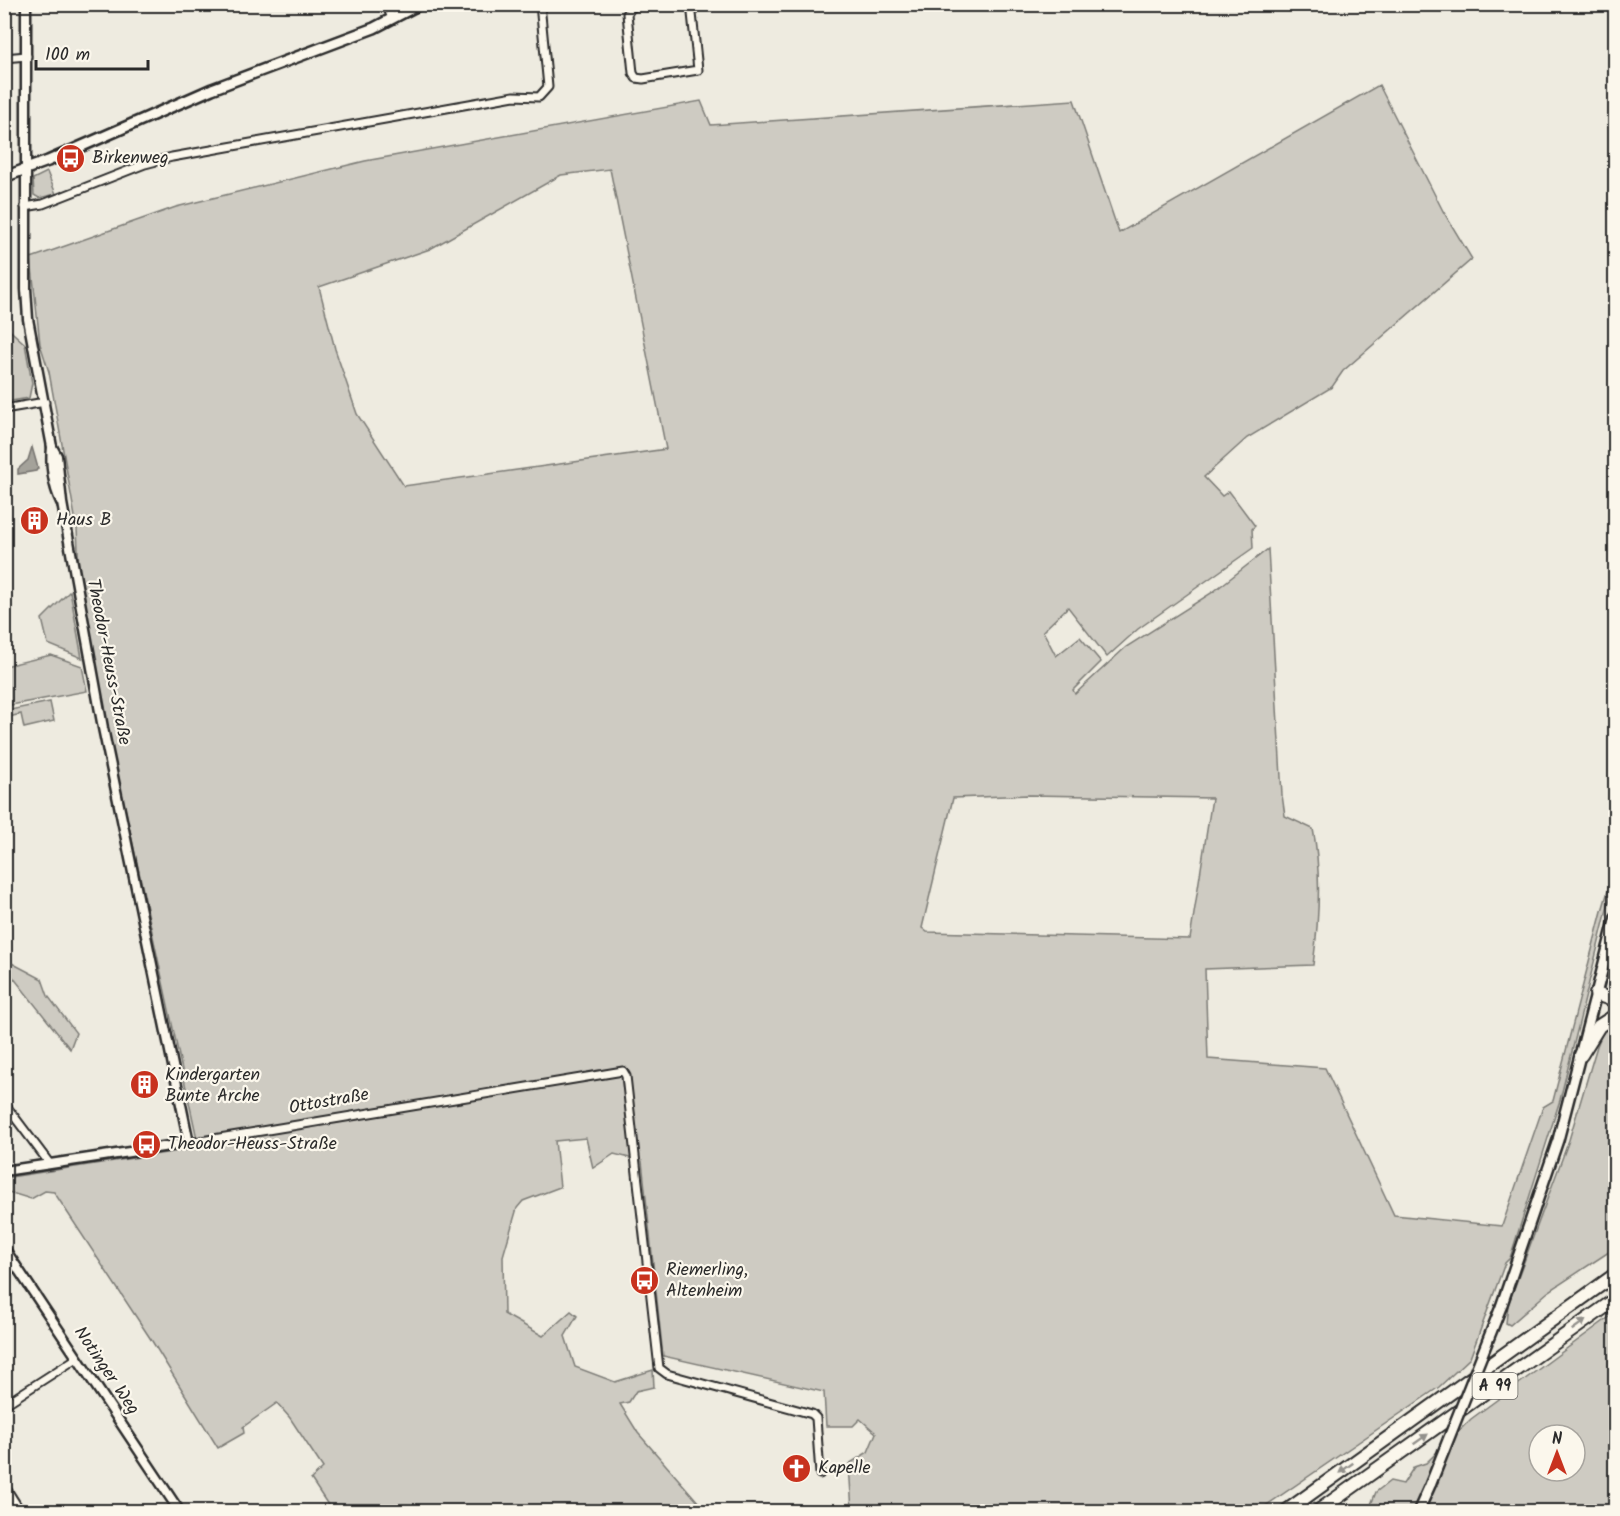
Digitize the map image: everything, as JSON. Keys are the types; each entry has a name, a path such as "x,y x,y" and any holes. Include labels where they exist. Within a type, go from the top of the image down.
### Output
{"highway":[{"path":"1596,994 1616,1001"},
{"path":"1581,1055 1599,1026 1616,1015"},
{"name":"A 99","path":"1285,1512 1616,1274"},
{"name":"A 99","path":"1317,1512 1616,1299"}],"main road":[{"path":"4,177 212,89 374,28 420,4"},
{"path":"1418,1512 1501,1307 1555,1151 1616,917"}],"street":[{"name":"Theodor-Heuss-Straße","path":"26,4 25,271 28,319 45,402 56,486 62,503 103,728 189,1143"},
{"path":"386,4 392,18"},
{"path":"25,207 43,204 135,167 172,157 503,98 539,97 545,94 548,87 546,45 540,4"},
{"path":"640,4 631,8 627,14 633,72 636,78 643,80 698,70 691,4"},
{"path":"4,58 27,56"},
{"path":"4,409 45,402"},
{"name":"Ottostraße","path":"4,1171 189,1143 623,1071 627,1084 659,1368 667,1374 772,1401 812,1414 816,1418 820,1474"},
{"path":"4,1103 50,1164"},
{"name":"Notinger Weg","path":"4,1248 180,1512"},
{"path":"4,1405 77,1358"},
{"path":"4,1485 21,1512"}],"shaded area":[{"path":"1379,85 1443,211 1472,259 1343,371 1332,387 1247,438 1204,477 1222,496 1229,491 1255,526 1252,529 1253,548 1138,629 1107,657 1068,607 1043,631 1056,656 1080,637 1101,662 1073,690 1075,694 1126,647 1213,592 1268,549 1285,816 1313,829 1318,862 1318,914 1313,965 1205,969 1208,1059 1325,1068 1394,1215 1502,1226 1543,1107 1553,1101 1602,911 1610,884 1615,877 1560,1100 1510,1258 1505,1263 1470,1358 1439,1387 1258,1511 852,1511 849,1464 868,1452 876,1433 860,1419 853,1426 826,1426 824,1392 663,1356 642,1161 614,1154 593,1168 586,1138 555,1141 560,1187 523,1201 517,1208 503,1256 504,1314 543,1336 571,1311 577,1316 565,1336 575,1367 615,1382 653,1370 654,1387 636,1391 629,1402 620,1404 638,1433 706,1511 332,1511 311,1479 323,1468 290,1418 277,1403 243,1427 244,1433 218,1448 152,1341 54,1192 45,1191 31,1199 5,1191 4,1178 199,1148 99,688 79,572 77,528 49,372 40,344 31,258 176,207 365,161 701,101 711,125 1074,100 1119,233","holes":["610,169 666,449 404,486 357,414 335,349 319,287 430,249 561,175","1029,795 1212,798 1190,939 927,932 922,928 953,798"]},
{"path":"47,172 56,194 39,198 34,195 33,179"},
{"path":"4,325 25,344 32,383 29,398 5,402"},
{"path":"32,447 38,468 36,471 18,474 18,469 28,460"},
{"path":"70,591 82,658 48,644 42,619"},
{"path":"51,655 82,666 87,691 5,706 5,666"},
{"path":"50,702 54,721 24,728 21,714 5,718 5,711"},
{"path":"4,959 42,979 48,996 76,1033 70,1049 5,967"},
{"path":"1615,1020 1615,1248 1548,1292 1510,1325 1506,1323 1508,1305 1569,1140 1597,1046 1604,1029"},
{"path":"1615,1313 1615,1511 1368,1512 1376,1492 1390,1481 1403,1484 1414,1467 1426,1463 1471,1419"}],"place":[{"name":"Birkenweg","path":"71,158"},
{"name":"Haus B","path":"35,520"},
{"name":"Kindergarten Bunte Arche","path":"144,1085"},
{"name":"Theodor-Heuss-Straße","path":"147,1144"},
{"name":"Riemerling, Altenheim","path":"645,1280"},
{"name":"Kapelle","path":"797,1468"}]}
